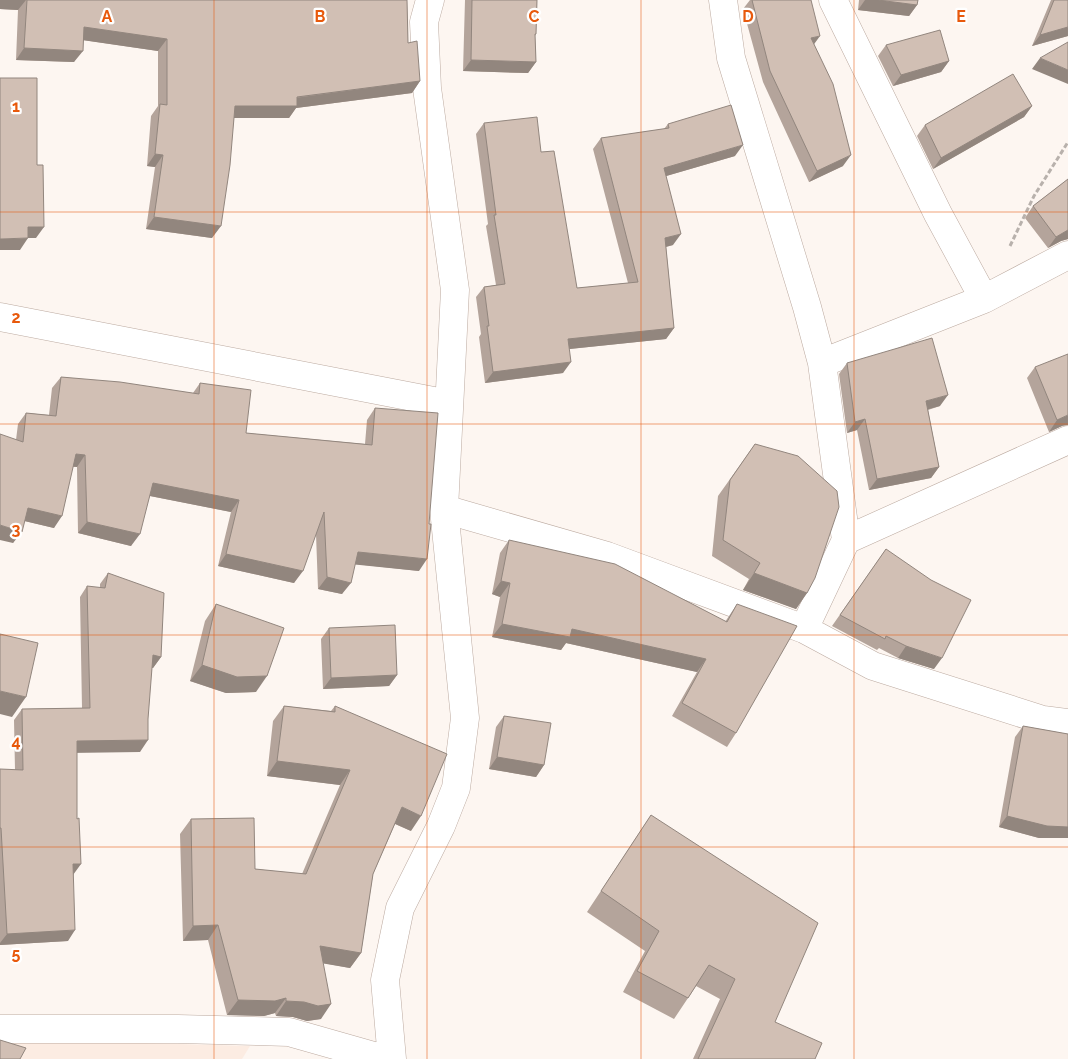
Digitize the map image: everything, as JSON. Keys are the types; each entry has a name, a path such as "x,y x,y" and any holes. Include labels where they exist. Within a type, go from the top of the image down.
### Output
{"street":[{"path":"392,1059 384,980 400,908 441,826 456,788 465,718 444,509 455,290 427,88 424,22 430,0"},
{"path":"723,0 731,58 822,362 846,540 804,630"},
{"path":"833,0 938,214 984,299"},
{"path":"822,362 984,299 1068,255"},
{"path":"0,317 449,404"},
{"path":"846,540 1068,440"},
{"path":"444,509 607,556 804,630 873,666 1043,720 1068,723"},
{"path":"0,1028 289,1032 384,1059"}],"path":[{"path":"1009,248 1034,196 1068,142"}],"shaded area":[{"path":"0,1039 250,1046 242,1059 0,1059"}],"building":[{"path":"27,0 407,0 408,43 417,41 420,81 297,97 297,106 235,106 230,165 221,226 154,217 163,155 155,154 160,104 167,105 167,39 84,27 83,51 24,48"},
{"path":"472,0 537,0 536,62 471,60"},
{"path":"752,0 811,0 820,36 811,38 833,84 851,155 817,171 770,71"},
{"path":"878,0 918,0 917,5"},
{"path":"1054,0 1068,0 1068,27 1040,35"},
{"path":"940,30 949,61 901,75 886,45"},
{"path":"1068,42 1068,70 1040,58"},
{"path":"1013,74 1032,106 941,158 925,125"},
{"path":"0,78 37,78 37,165 43,165 44,227 28,227 28,238 0,239"},
{"path":"731,105 743,145 664,168 681,234 665,238 674,328 568,339 571,362 493,372 484,287 505,284 494,215 496,215 484,123 537,117 541,152 554,151 577,288 638,282 601,138 669,128 668,124"},
{"path":"1068,179 1068,230 1056,237 1033,206"},
{"path":"932,338 948,395 926,401 939,467 877,479 865,419 855,422 847,363"},
{"path":"1068,354 1068,415 1057,420 1035,367"},
{"path":"61,377 120,382 199,394 200,383 251,390 246,433 372,445 375,408 438,413 427,559 358,552 351,583 327,577 324,512 303,571 226,554 239,500 153,483 140,534 87,522 85,455 76,454 62,516 28,508 22,532 0,525 0,434 23,442 26,413 56,416"},
{"path":"755,444 798,456 837,491 839,507 815,578 807,593 754,573 760,563 723,540 730,480"},
{"path":"509,540 615,564 727,622 737,604 797,626 736,733 682,703 706,659 572,629 570,637 502,624 510,583 501,581"},
{"path":"886,549 931,580 971,600 942,658 906,646 886,636 885,639 840,615"},
{"path":"108,573 164,593 161,657 153,655 148,740 77,741 77,819 79,818 81,864 73,864 75,930 7,934 0,828 0,769 23,770 22,709 90,708 87,586 105,588"},
{"path":"216,604 284,628 267,676 237,677 202,665"},
{"path":"395,625 397,675 331,678 329,628"},
{"path":"0,634 38,643 26,697 0,691"},
{"path":"284,706 335,712 335,706 447,754 421,816 402,807 373,874 361,953 320,946 331,1004 318,1006 304,1002 286,1001 286,998 275,1001 238,1000 218,925 193,926 191,819 254,818 255,869 306,874 350,770 277,761"},
{"path":"504,716 551,723 544,765 497,757"},
{"path":"1023,726 1068,734 1068,827 1047,826 1007,816"},
{"path":"651,815 818,923 775,1022 822,1043 815,1059 698,1059 735,979 709,965 688,998 637,971 659,931 601,891"},
{"path":"0,1040 26,1048 20,1059 0,1059"}]}
